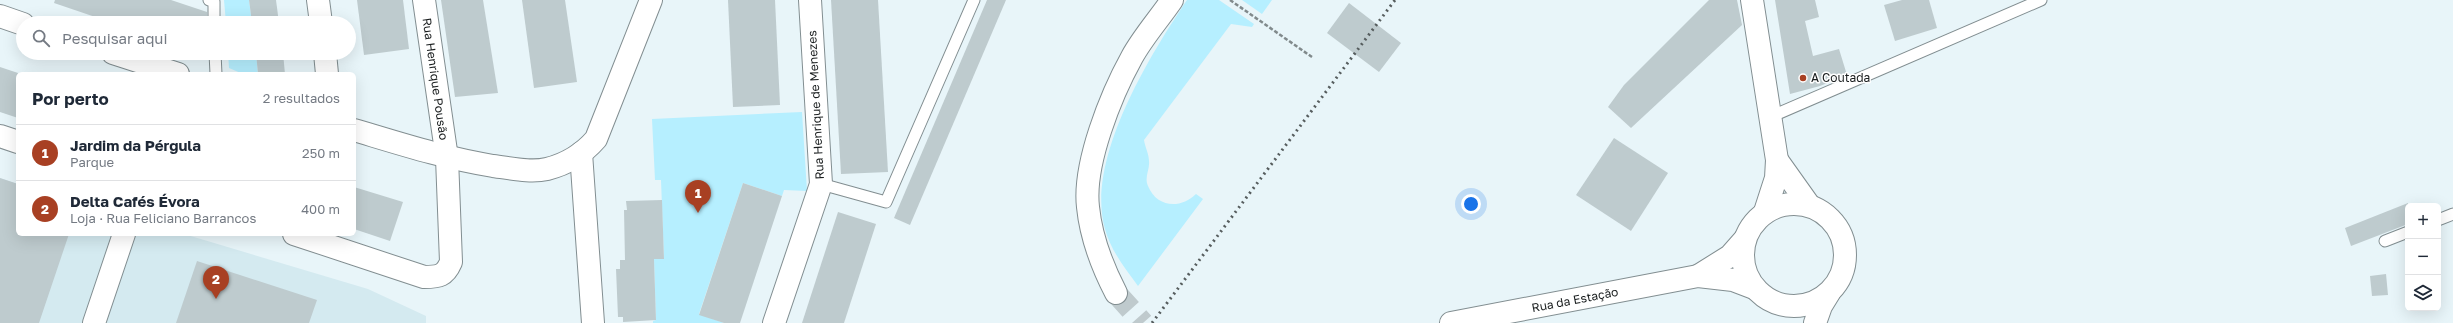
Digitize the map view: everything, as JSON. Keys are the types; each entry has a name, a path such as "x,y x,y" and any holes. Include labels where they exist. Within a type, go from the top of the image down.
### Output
{"street":[{"path":"318,0 320,16"},
{"name":"Rua Henrique Pousão","path":"300,236 424,277 438,277 446,272 451,262 447,158 424,0"},
{"path":"356,131 447,158 519,170 546,169 565,164 581,153 596,139 650,0"},
{"name":"Rua Henrique de Menezes","path":"774,323 821,184 810,0"},
{"path":"1116,292 1106,274 1092,231 1087,206 1090,171 1106,113 1132,57 1172,0"},
{"path":"1752,0 1777,160 1776,178 1766,212"},
{"path":"0,16 16,22"},
{"path":"135,60 172,72"},
{"path":"326,60 327,72"},
{"path":"0,136 16,141"},
{"path":"581,153 593,323"},
{"path":"1777,160 1809,206"},
{"path":"1789,323 1776,303 1754,288 1744,266 1745,239 1750,228 1766,212 1789,204 1809,206 1823,212 1836,225 1842,235 1846,249 1845,264 1841,276 1820,306 1815,323"},
{"path":"94,323 123,236"},
{"name":"Rua da Estação","path":"1698,276 1730,256 1745,239"},
{"name":"Rua da Estação","path":"1452,323 1698,276 1734,280 1754,288"},
{"path":"1776,303 1795,306 1806,305 1829,293"}],"lane":[{"path":"209,0 214,2 214,16"},
{"path":"821,184 886,202 974,0"},
{"path":"1770,117 2041,0"},
{"path":"215,60 216,72"},
{"path":"2441,219 2453,214"},
{"path":"2385,241 2405,233"}],"path":[{"path":"1230,0 1312,57"}],"shaded area":[{"path":"224,0 249,0 251,16 225,16"},
{"path":"1187,0 1219,0 1254,24 1252,27 1231,24 1144,140 1149,158 1147,183 1157,199 1170,204 1177,204 1190,199 1196,194 1203,199 1138,286 1123,266 1111,245 1105,229 1101,202 1104,172 1112,141 1125,109 1156,49"},
{"path":"1242,0 1272,0 1262,14"},
{"path":"228,60 257,60 258,72 238,72 229,68"},
{"path":"802,112 807,191 784,190 782,196 743,183 699,314 724,323 653,323 653,321 656,320 654,259 664,259 661,180 655,180 652,119"},
{"path":"0,178 16,183 16,236 191,236 368,289 426,316 426,323 0,323"}],"building":[{"path":"55,0 171,0 207,12 207,16 92,16 54,3"},
{"path":"249,0 276,0 278,16 251,16"},
{"path":"357,0 403,0 409,49 364,55"},
{"path":"441,0 483,0 498,93 455,97"},
{"path":"522,0 565,0 577,82 534,88"},
{"path":"728,0 775,0 780,105 733,107"},
{"path":"831,0 878,0 888,172 841,174"},
{"path":"987,0 1006,0 910,225 894,218"},
{"path":"1709,0 1737,0 1742,25 1631,128 1608,107 1624,85"},
{"path":"1775,0 1815,0 1819,17 1805,21 1813,56 1839,49 1847,75 1820,86 1790,94"},
{"path":"1902,0 1929,0 1937,28 1895,41 1884,5"},
{"path":"1349,3 1401,43 1379,72 1327,33"},
{"path":"257,60 284,60 285,72 258,72"},
{"path":"0,67 16,72 16,117 0,112"},
{"path":"1614,138 1668,173 1631,231 1576,195"},
{"path":"0,178 16,183 16,236 68,236 39,323 0,323"},
{"path":"743,183 782,196 740,323 724,323 699,315"},
{"path":"356,188 403,202 390,241 356,230"},
{"path":"662,200 664,259 654,259 656,320 623,322 623,317 618,317 616,269 620,269 620,260 625,260 624,210 627,210 626,201"},
{"path":"2405,204 2405,225 2351,246 2345,228"},
{"path":"838,212 876,224 844,323 802,323"},
{"path":"197,261 317,300 309,323 176,323"},
{"path":"2386,274 2388,295 2372,296 2370,276"}],"tunnel":[{"path":"1116,293 1143,323"}],"railway":[{"path":"1152,323 1395,0"}],"place":[{"name":"A Coutada","path":"1803,78"},
{"name":"Jardim da Pérgula","path":"698,213"},
{"name":"Delta Cafés Évora","path":"216,299"}]}
